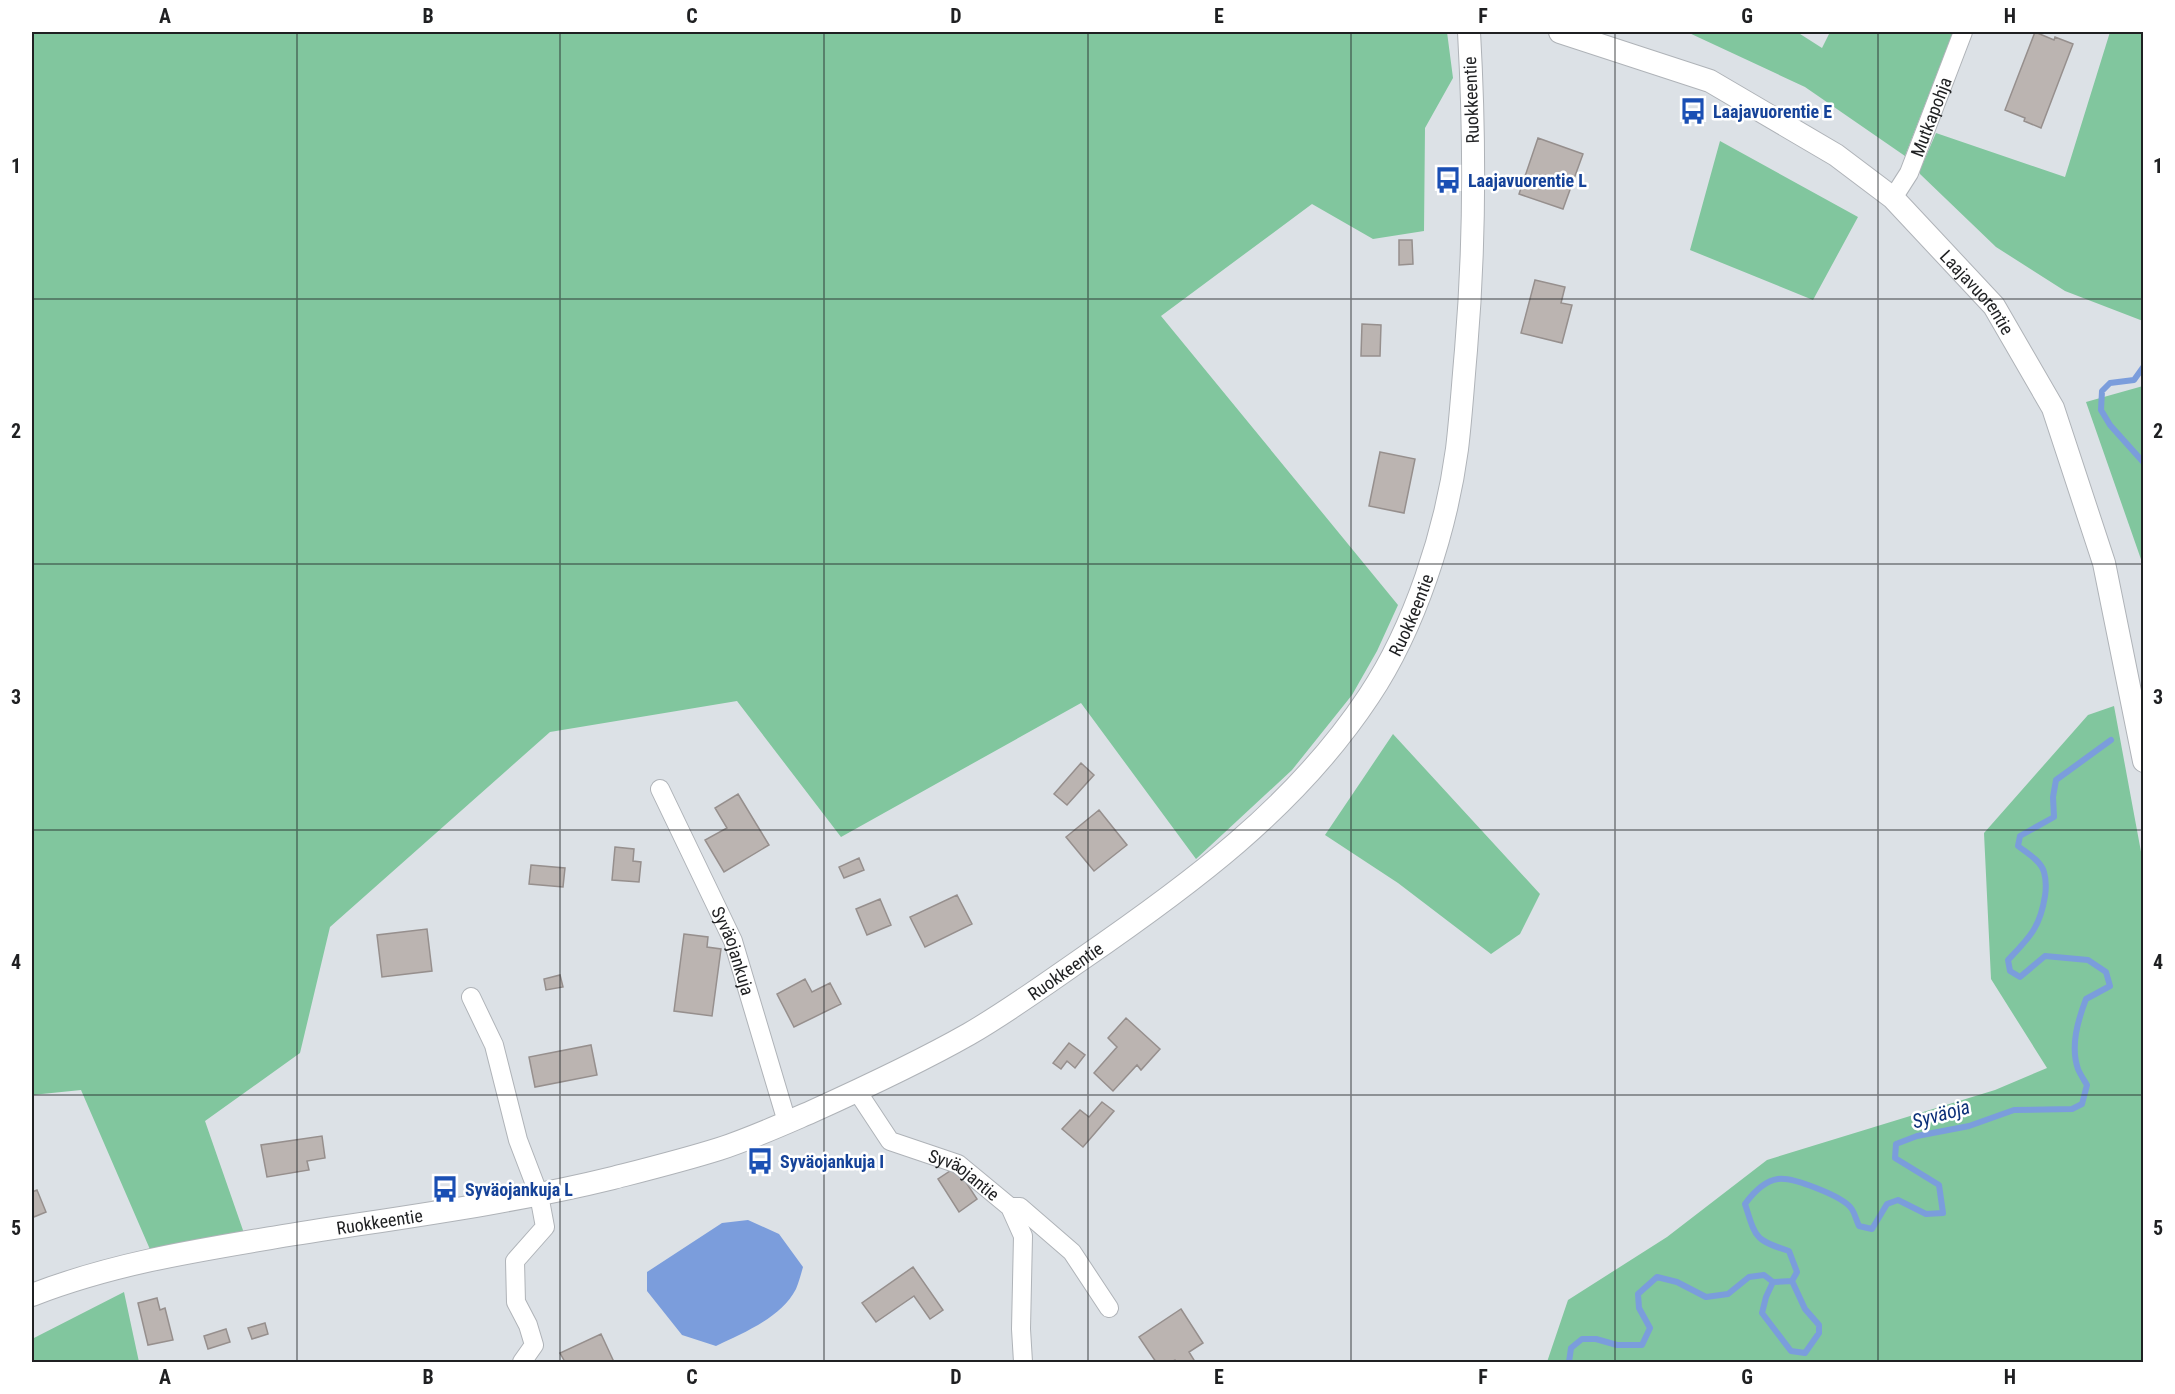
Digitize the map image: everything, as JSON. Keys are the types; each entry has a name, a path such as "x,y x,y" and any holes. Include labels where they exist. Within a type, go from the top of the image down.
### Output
{"street":[{"name":"Ruokkeentie","path":"32,1295 78,1278 167,1255 539,1195 619,1177 723,1148 857,1091 970,1033 1017,1004 1178,891 1235,847 1284,801 1329,751 1370,695 1401,640 1423,584 1444,512 1456,453 1472,273 1473,104 1469,32"},
{"name":"Laajavuorentie","path":"1560,32 1710,81 1836,155 1893,198 1994,306 2053,408 2104,563 2144,761"},
{"name":"Mutkapohja","path":"1893,198 1909,172 1963,32"},
{"name":"Syväojankuja","path":"660,789 733,941 787,1122"},
{"path":"471,997 494,1045 518,1140 539,1195 545,1227 515,1261 516,1302 528,1325 534,1345 522,1362"},
{"name":"Syväojantie","path":"857,1091 890,1141 958,1164 1010,1207 1023,1236 1021,1329 1023,1362"},
{"path":"1010,1207 1020,1207 1072,1252 1109,1308"}],"green space":[{"path":"32,32 1447,32 1453,78 1425,128 1424,231 1373,239 1312,204 1161,316 1398,605 1377,651 1352,695 1292,770 1196,859 1081,703 841,837 737,701 550,732 330,927 300,1053 205,1121 245,1236 152,1254 81,1090 32,1095"},
{"path":"1687,32 1797,32 1822,48 1830,32 1953,32 1905,156 1805,87"},
{"path":"2110,32 2143,32 2143,321 2065,291 1996,247 1920,174 1936,133 2065,177"},
{"path":"1720,141 1858,217 1813,300 1690,250"},
{"path":"2144,386 2143,565 2086,402"},
{"path":"2114,706 2144,868 2143,1362 1547,1362 1568,1300 1667,1237 1767,1160 1995,1090 2047,1068 1991,979 1984,833 2088,715"},
{"path":"1393,734 1540,894 1520,934 1491,954 1398,883 1325,835"},
{"path":"124,1292 139,1362 32,1362 32,1339"}],"water":[{"path":"748,1220 779,1234 803,1267 796,1289 781,1308 760,1324 716,1346 682,1335 647,1291 647,1272 722,1223"}],"building":[{"path":"2035,32 2054,40 2055,37 2073,44 2041,128 2005,110"},
{"path":"1538,138 1583,154 1563,209 1519,194"},
{"path":"1399,240 1412,240 1413,264 1399,265"},
{"path":"1535,280 1565,287 1561,303 1572,305 1562,343 1521,333"},
{"path":"1362,324 1381,325 1380,356 1361,356"},
{"path":"1380,452 1415,459 1404,513 1369,506"},
{"path":"1081,763 1094,775 1067,805 1054,794"},
{"path":"738,794 769,845 724,872 705,840 727,828 715,808"},
{"path":"1099,810 1127,845 1094,871 1066,837"},
{"path":"615,847 634,849 633,861 641,862 639,882 612,880"},
{"path":"859,858 864,870 844,878 839,867"},
{"path":"531,865 565,868 563,887 529,884"},
{"path":"957,895 972,924 925,947 910,917"},
{"path":"880,899 891,925 867,935 856,909"},
{"path":"427,929 432,971 382,977 377,935"},
{"path":"684,934 708,937 707,947 721,949 712,1016 674,1011"},
{"path":"560,975 563,987 546,990 544,979"},
{"path":"805,979 812,992 830,983 841,1004 794,1027 777,994"},
{"path":"1126,1018 1160,1049 1141,1070 1137,1065 1113,1091 1094,1073 1117,1047 1108,1038"},
{"path":"1069,1043 1085,1055 1075,1068 1067,1061 1061,1069 1053,1063"},
{"path":"591,1045 597,1075 535,1087 529,1057"},
{"path":"1102,1102 1114,1111 1083,1147 1062,1129 1080,1110 1089,1117"},
{"path":"322,1136 325,1158 307,1161 309,1170 267,1177 261,1145"},
{"path":"956,1167 977,1199 959,1212 938,1179"},
{"path":"37,1190 46,1212 34,1217 32,1192"},
{"path":"913,1267 943,1310 930,1319 914,1296 876,1322 862,1303"},
{"path":"157,1298 160,1310 165,1308 173,1340 148,1345 138,1303"},
{"path":"1181,1309 1203,1343 1189,1352 1194,1360 1191,1362 1176,1362 1175,1360 1156,1362 1139,1337"},
{"path":"265,1323 268,1334 252,1339 248,1328"},
{"path":"226,1329 230,1342 208,1349 204,1336"},
{"path":"601,1334 614,1362 565,1362 560,1353"}],"waterway":[{"name":"Syväoja","path":"2144,366 2134,380 2110,383 2102,391 2101,410 2110,425 2144,463"},
{"name":"Syväoja","path":"1569,1362 1571,1348 1582,1339 1596,1339 1617,1345 1642,1345 1650,1328 1639,1308 1638,1294 1657,1277 1677,1282 1706,1297 1728,1294 1749,1277 1764,1275 1773,1282 1792,1281 1797,1272 1789,1251 1769,1244 1758,1236 1745,1204 1768,1182 1785,1179 1828,1193 1851,1208 1859,1226 1872,1229 1887,1204 1898,1200 1926,1214 1943,1213 1939,1185 1895,1158 1896,1144 1917,1136 1969,1126 2014,1110 2072,1109 2082,1104 2087,1085 2076,1060 2076,1033 2086,999 2110,986 2106,972 2088,960 2045,956 2020,977 2010,971 2008,960 2028,939 2037,925 2045,893 2044,872 2040,864 2018,846 2020,836 2054,817 2053,797 2056,780 2111,740"},
{"path":"1773,1282 1762,1313 1791,1351 1805,1353 1819,1333 1819,1325 1805,1309 1792,1281"}],"place":[{"name":"Laajavuorentie E","path":"1693,111"},
{"name":"Laajavuorentie L","path":"1448,180"},
{"name":"Syväojankuja I","path":"760,1161"},
{"name":"Syväojankuja L","path":"445,1189"}]}
